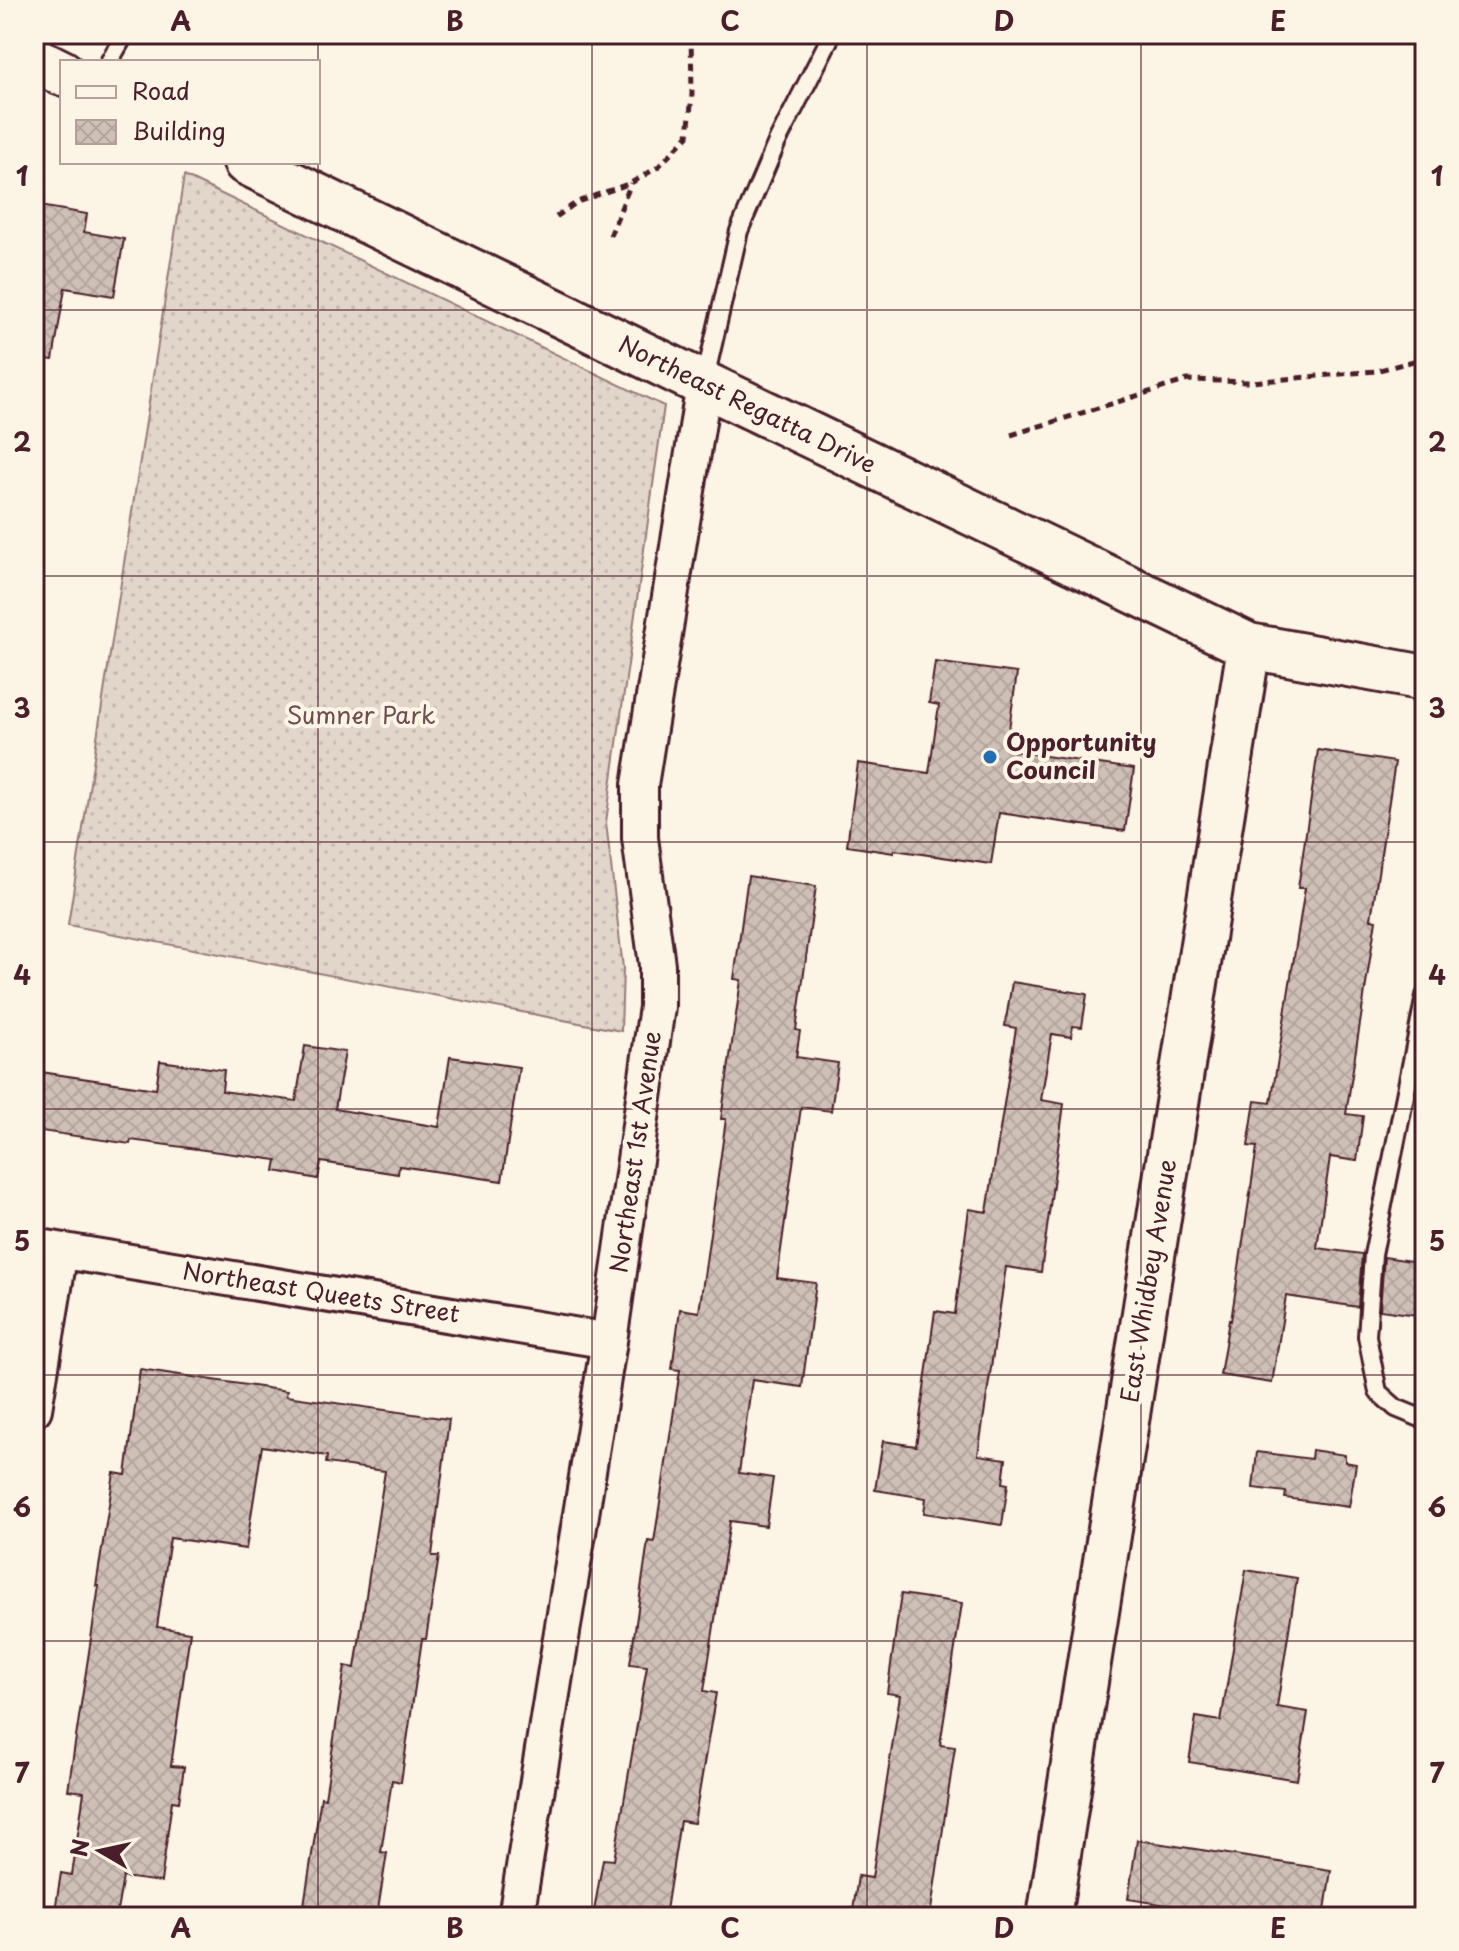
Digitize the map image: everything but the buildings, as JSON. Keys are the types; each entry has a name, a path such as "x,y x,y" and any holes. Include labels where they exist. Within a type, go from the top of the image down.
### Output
{"main road":[{"path":"34,59 60,72"},
{"name":"Northeast Regatta Drive","path":"250,164 1249,646 1425,678"}],"street":[{"name":"Northeast 1st Avenue","path":"516,1917 609,1341 657,1007 657,965 640,838 640,785 704,384"},
{"name":"East Whidbey Avenue","path":"1049,1917 1249,646"},
{"name":"Northeast Queets Street","path":"47,1248 609,1341"},
{"path":"34,1409 47,1248"}],"lane":[{"path":"110,60 125,34"},
{"path":"704,384 739,231 777,142 829,40"},
{"path":"1425,996 1373,1255 1367,1336 1378,1392 1396,1408 1425,1418"}],"path":[{"path":"556,217 577,202 631,183 658,167 688,136 692,94 691,34"},
{"path":"610,236 631,183"},
{"path":"1011,435 1188,380 1251,382 1376,371 1425,358"}],"green space":[{"name":"Sumner Park","path":"184,176 664,406 606,822 623,968 621,1031 68,925"}],"place":[{"name":"Opportunity Council","path":"990,757"}]}
